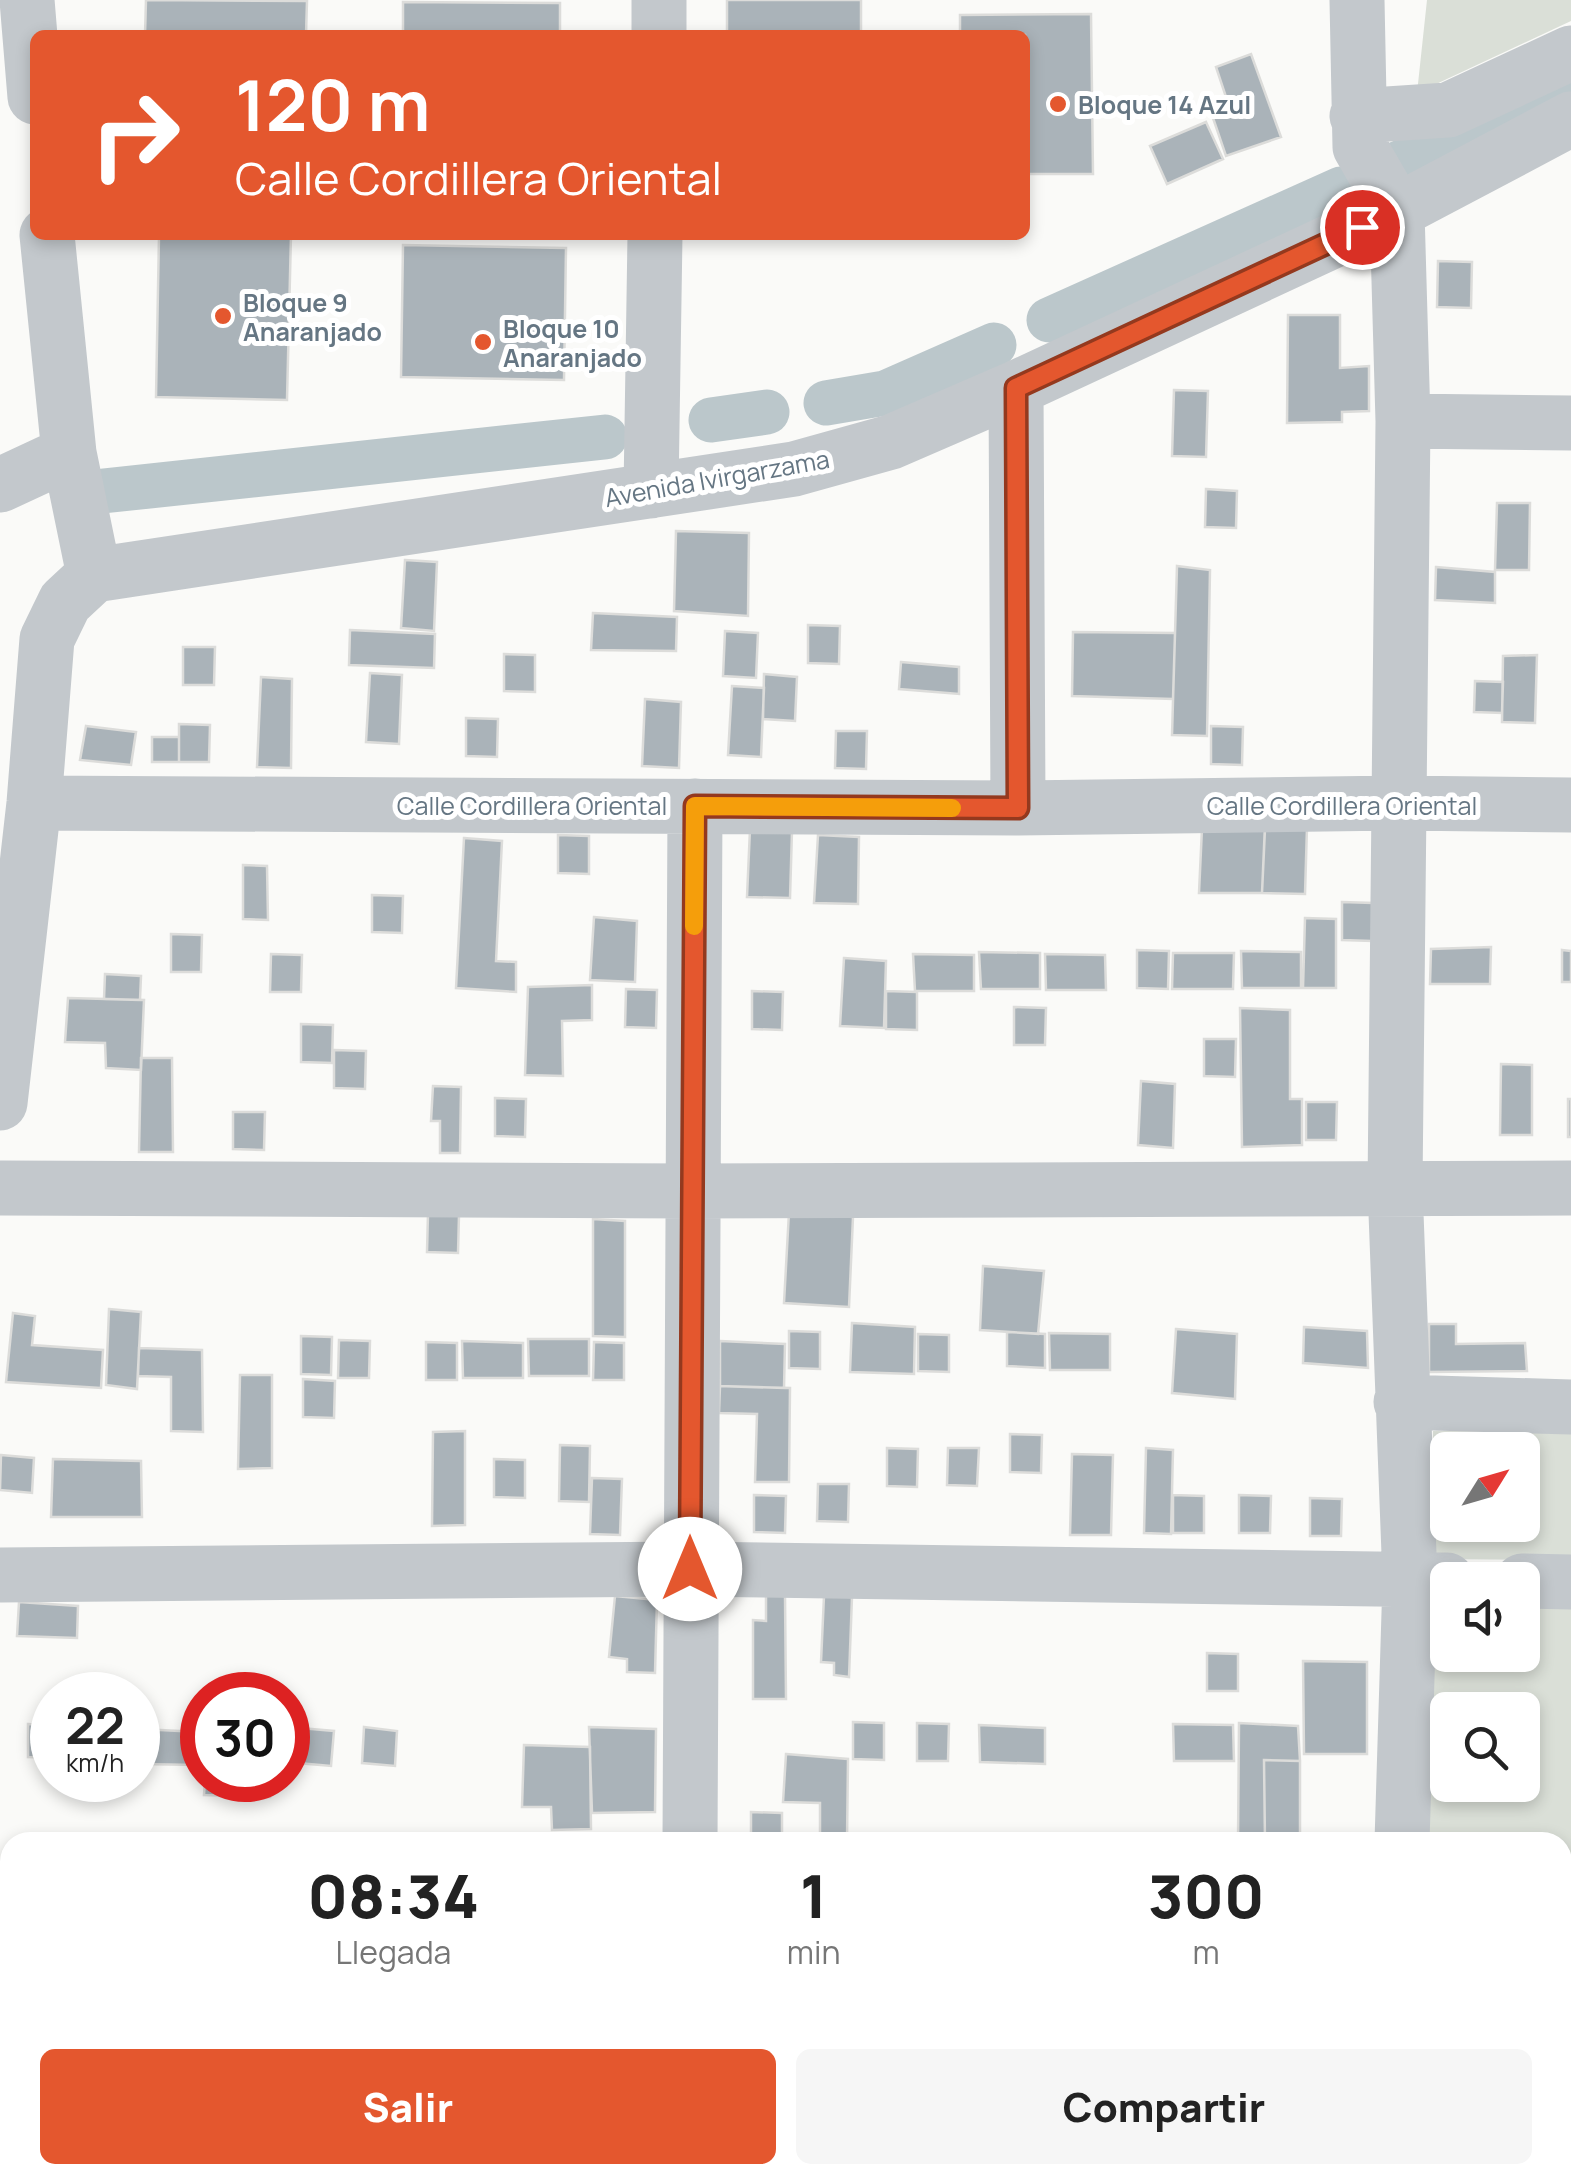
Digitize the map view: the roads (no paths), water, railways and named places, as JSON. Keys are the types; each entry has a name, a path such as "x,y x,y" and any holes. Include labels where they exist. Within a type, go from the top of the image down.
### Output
{"street":[{"path":"27,0 30,36"},
{"path":"659,30 660,0"},
{"path":"1358,0 1360,148 1397,211 1403,422 1395,1187 1401,1402 1428,1580 1403,1832"},
{"path":"1357,116 1448,110 1571,54"},
{"name":"Avenida Ivirgarzama","path":"94,574 794,469 891,442 1397,211 1571,120"},
{"path":"0,1103 34,803 47,639 66,602 94,574 70,453 48,240"},
{"path":"651,491 655,240"},
{"path":"1016,388 1018,808"},
{"path":"1403,422 1571,422"},
{"path":"0,485 70,453"},
{"name":"Calle Cordillera Oriental","path":"34,803 1018,808 1571,805"},
{"path":"690,1832 695,806"},
{"path":"0,1188 1571,1188"},
{"path":"1401,1402 1571,1407"},
{"path":"0,1576 690,1569 1428,1580"},
{"path":"1540,1581 1571,1582"}],"waterway":[{"path":"1399,163 1571,92"},
{"path":"1049,320 1341,189"},
{"path":"826,403 885,393 994,345"},
{"path":"711,420 767,412"},
{"path":"103,491 605,437"}],"place":[{"name":"Bloque 14 Azul","path":"1058,104"},
{"name":"Bloque 9 Anaranjado","path":"223,316"},
{"name":"Bloque 10 Anaranjado","path":"483,342"}]}
